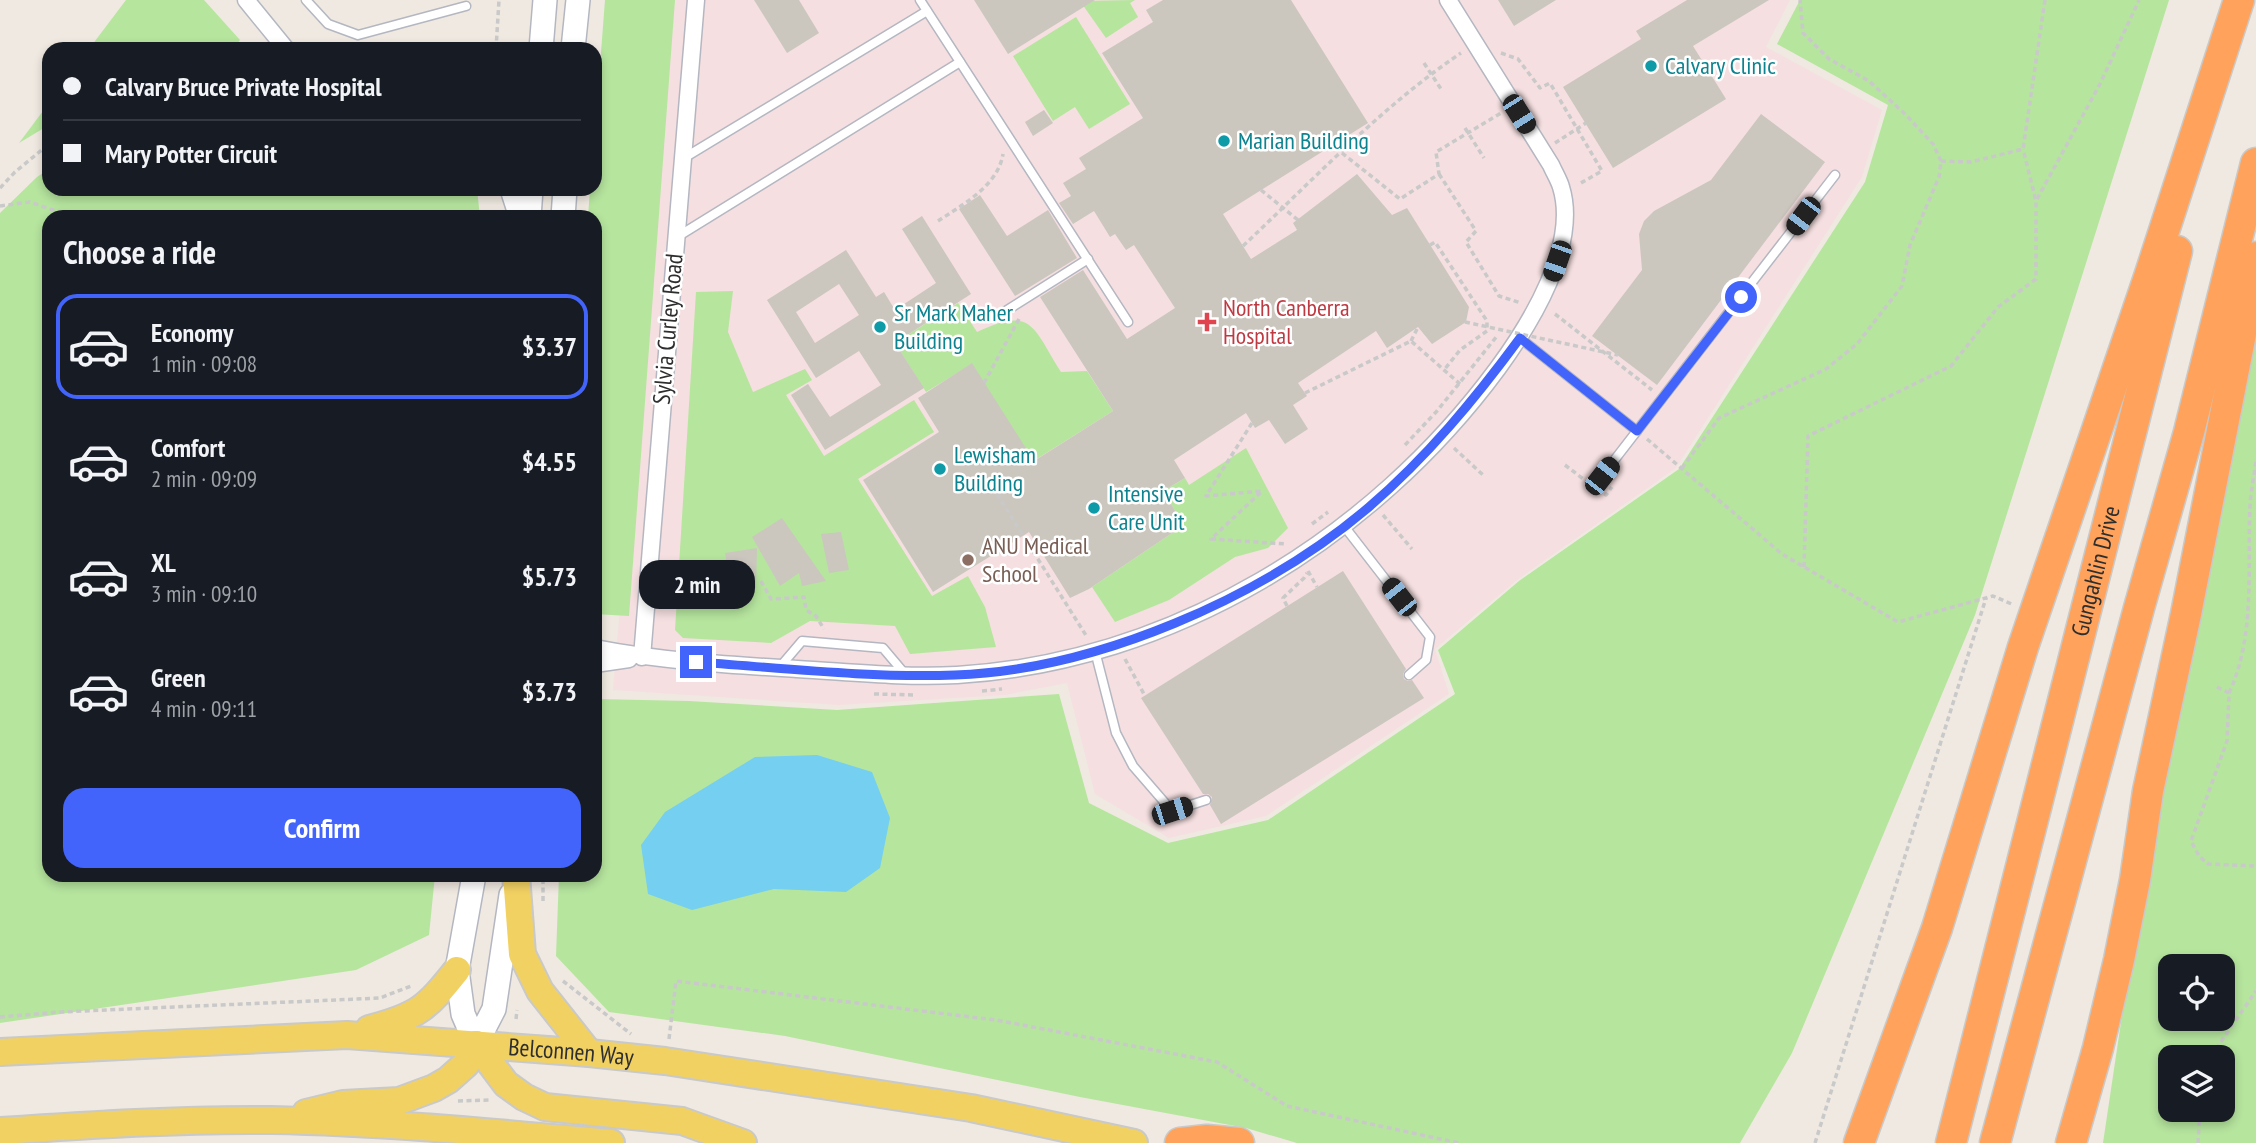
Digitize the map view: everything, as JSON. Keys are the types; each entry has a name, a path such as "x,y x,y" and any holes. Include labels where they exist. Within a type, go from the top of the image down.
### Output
{"highway":[{"path":"1859,1143 1937,929 2023,647 2150,274 2239,0"},
{"name":"Gungahlin Drive","path":"1951,1143 2239,0"},
{"name":"Gungahlin Drive","path":"1995,1143 2189,432 2256,163"},
{"path":"2071,1143 2119,960 2135,880 2147,791 2189,600 2256,257"},
{"path":"1180,1143 1207,1140 1239,1143"}],"main road":[{"path":"542,42 545,0"},
{"path":"574,42 578,0"},
{"path":"473,882 457,970 463,1014 476,1044 506,1084 545,1107 682,1122 743,1143"},
{"path":"272,1120 343,1104 399,1101 433,1088 466,1064 491,1017 496,1001 514,882"},
{"path":"516,882 522,954 533,979 589,1052"},
{"path":"347,1035 404,1020 430,1003 457,970"},
{"name":"Belconnen Way","path":"0,1052 347,1035 589,1052 665,1061 971,1108 1134,1143"},
{"path":"0,1130 117,1123 272,1120 448,1128 611,1143"}],"street":[{"path":"246,0 280,42"},
{"name":"Sylvia Curley Road","path":"642,657 696,0"},
{"path":"602,649 642,657 906,675 957,675 1009,670 1095,651 1168,625 1228,598 1297,559 1344,526 1385,493 1436,443 1473,401 1520,338 1550,282 1563,237 1562,188 1551,165 1448,0"},
{"path":"602,663 642,657"}],"lane":[{"path":"306,0 328,24 358,35 466,6"},
{"path":"920,0 1128,323"},
{"path":"681,160 927,11"},
{"path":"675,238 960,62"},
{"path":"1602,476 1835,175"},
{"path":"998,316 1088,260"},
{"path":"1520,338 1637,431"},
{"path":"1344,526 1430,636 1426,660 1409,674"},
{"path":"779,668 802,641 883,648 906,675"},
{"path":"1095,651 1116,733 1133,766 1172,811 1206,800"}],"path":[{"path":"496,42 499,0"},
{"path":"1682,468 1719,418 1826,369 1857,344 1902,286 1910,245 1939,177 1941,161 1933,144 1905,114 1869,81 1829,59 1802,33 1800,0"},
{"path":"1804,567 1808,436 1951,366 1998,307 2036,279 2035,201 2023,149 2045,0"},
{"path":"2035,201 2100,84 2139,0"},
{"path":"1243,246 1430,73 1462,51"},
{"path":"1496,51 1518,59 1540,88 1549,83 1602,171 1575,186"},
{"path":"1424,63 1441,89"},
{"path":"1501,113 1436,152 1439,174 1476,231 1466,242 1499,296 1523,303"},
{"path":"1553,144 1586,123"},
{"path":"1467,131 1484,159"},
{"path":"938,221 972,199 990,181 1002,163 1006,133"},
{"path":"1941,161 1971,162 2023,149"},
{"path":"0,188 42,150"},
{"path":"1342,153 1400,199 1439,174"},
{"path":"1261,190 1297,220"},
{"path":"0,206 30,202 53,210"},
{"path":"1430,245 1435,242 1487,321 1487,331 1460,350 1444,370"},
{"path":"984,383 1031,295"},
{"path":"1514,314 1527,297"},
{"path":"1555,314 1662,398"},
{"path":"1465,322 1618,355"},
{"path":"1437,411 1506,325"},
{"path":"1305,393 1411,341 1418,327"},
{"path":"1411,341 1460,384"},
{"path":"1252,423 1206,496 1262,491 1211,538 1287,544"},
{"path":"1637,431 1783,554 1898,622 1993,596 2014,605"},
{"path":"1452,446 1483,475"},
{"path":"2256,461 2250,503 2250,601 2240,672 2230,692 2228,741 2191,841 2199,856 2208,864 2256,866"},
{"path":"997,494 1095,651"},
{"path":"1383,515 1412,549"},
{"path":"1287,606 1283,598 1304,578 1307,571 1317,587"},
{"path":"761,581 771,600 804,597 806,610 816,615 824,629"},
{"path":"1815,1143 1986,598"},
{"path":"1125,659 1145,695"},
{"path":"2217,687 2230,692"},
{"path":"543,882 543,901"},
{"path":"559,978 634,1036"},
{"path":"665,1061 676,981 996,1020 1217,1062 1287,1106 1459,1143"},
{"path":"0,1017 380,998 407,986 415,986"},
{"path":"2219,1045 2256,991"},
{"path":"516,1019 524,1025"},
{"path":"450,1101 494,1100"},
{"path":"2198,1143 2201,1122"}],"shaded area":[{"name":"North Canberra Hospital","path":"672,0 1790,0 1766,47 1882,110 1862,177 1676,468 1517,580 1435,649 1449,694 1266,816 1169,838 1095,794 1067,683 1005,695 838,705 613,690"}],"green space":[{"path":"126,0 204,0 240,40 238,42 94,42"},
{"path":"605,0 675,0 629,616 602,614 602,210 588,210 590,196 602,196 602,42"},
{"path":"1135,0 1130,3 1138,17 1106,38 1080,1"},
{"path":"1800,0 2169,0 1975,615 1792,1053 1740,1143 1297,1143 1246,1128 785,1036 609,1012 556,956 559,882 602,882 602,699 689,701 837,710 1059,694 1089,803 1168,843 1268,820 1455,694 1438,650 1519,581 1679,469 1865,182 1888,105 1777,44"},
{"path":"1076,17 1130,104 1089,129 1075,107 1053,121 1013,56"},
{"path":"42,112 42,129 19,143"},
{"path":"42,174 42,196 478,196 479,210 42,210 42,882 434,882 429,935 356,970 0,1023 0,213"},
{"path":"733,291 728,332 753,392 805,369 812,380 786,395 824,456 914,400 934,432 858,479 932,596 968,576 985,607 996,647 910,654 895,626 810,621 771,643 683,638 675,630 696,292"},
{"path":"958,303 977,332 1010,321 1021,321 1030,325 1061,372 1087,371 1113,411 1005,479 972,364 926,392 895,343"},
{"path":"2256,327 2256,1143 2103,1143 2130,962"},
{"path":"1246,448 1288,528 1268,548 1235,557 1169,600 1115,622 1092,587 1184,525 1163,491 1185,478 1189,485"}],"water":[{"path":"817,755 872,772 890,818 880,868 846,892 774,889 692,910 648,894 641,845 665,812 755,757"}],"building":[{"path":"754,0 799,0 819,33 787,53"},
{"path":"974,0 1095,0 1008,54"},
{"path":"1163,0 1291,0 1368,123 1223,214 1251,259 1297,230 1293,223 1357,174 1392,215 1407,208 1469,307 1466,322 1432,344 1418,327 1387,348 1376,331 1298,383 1307,396 1293,405 1308,429 1285,444 1269,420 1255,428 1246,413 1174,460 1185,478 1163,491 1184,525 1089,589 1070,598 1029,532 933,592 863,480 939,432 918,398 972,363 1034,461 1113,411 1040,297 1083,270 1127,339 1175,308 1134,245 1126,250 1115,234 1110,237 1094,211 1073,224 1059,203 1071,196 1063,183 1086,169 1079,158 1143,118 1102,53 1153,22 1146,10"},
{"path":"1498,0 1556,0 1514,26"},
{"name":"Calvary Clinic","path":"1687,0 1769,0 1693,46 1726,99 1613,168 1563,87 1641,39 1636,31"},
{"path":"1044,110 1053,123 1033,136 1025,122"},
{"path":"1761,114 1825,162 1657,385 1592,336 1642,270 1639,234 1644,221 1654,211 1711,180"},
{"path":"980,195 1007,236 1048,210 1077,258 1015,296 959,209"},
{"name":"Sr Mark Maher Building","path":"922,216 971,294 895,343 924,388 825,450 791,395 808,384 830,417 881,385 859,351 816,378 767,300 846,250 876,297 884,292 895,310 936,283 902,229","holes":["839,284 859,315 815,343 796,312"]},
{"path":"782,518 826,581 802,586 799,573 780,586 752,537"},
{"path":"841,532 849,570 829,573 821,534"},
{"path":"757,548 756,588 731,592 725,553"},
{"path":"1343,571 1406,669 1404,679 1412,680 1424,698 1221,824 1210,805 1212,797 1203,794 1141,698"}],"place":[{"name":"Calvary Clinic","path":"1651,66"},
{"name":"Marian Building","path":"1224,141"},
{"name":"North Canberra Hospital","path":"1207,322"},
{"name":"Sr Mark Maher Building","path":"880,327"},
{"name":"Lewisham Building","path":"940,469"},
{"name":"Intensive Care Unit","path":"1094,508"},
{"name":"ANU Medical School","path":"968,560"}],"route":[{"path":"696,662 906,675 957,675 1009,670 1103,649 1207,608 1325,541 1385,493 1436,443 1473,401 1520,338 1637,431 1741,297"}]}
